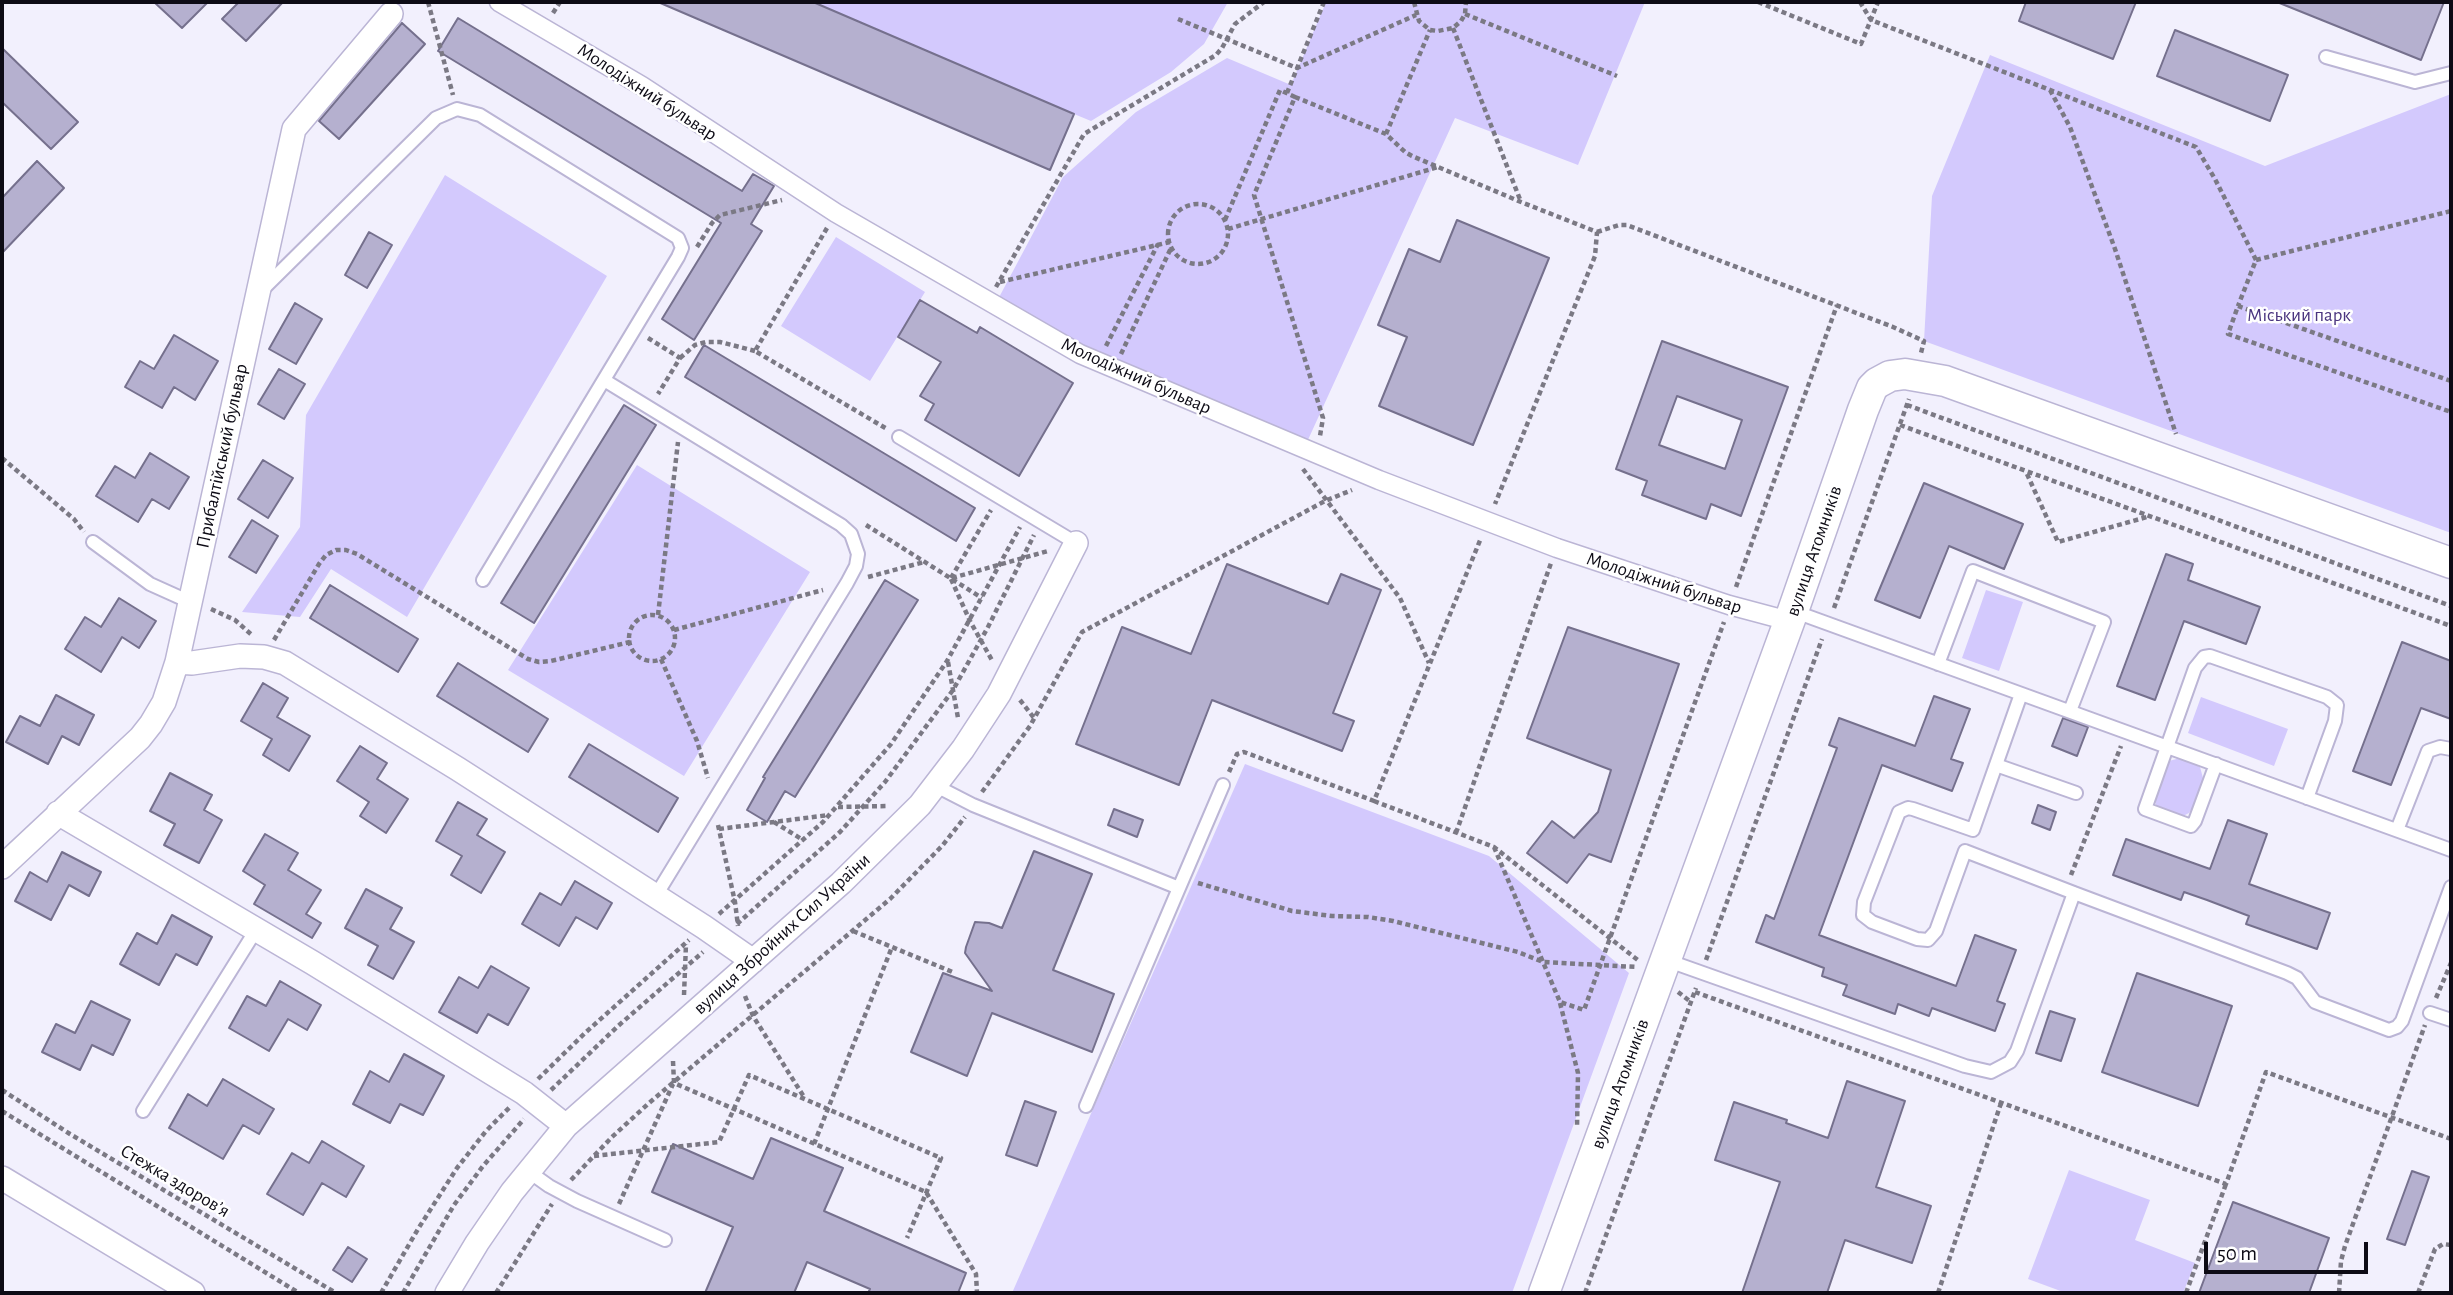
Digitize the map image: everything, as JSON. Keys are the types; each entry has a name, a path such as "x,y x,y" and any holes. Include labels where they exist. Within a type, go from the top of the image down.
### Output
{"street":[{"name":"Молодіжний бульвар","path":"499,2 642,86 836,213 1068,347 1106,366 1379,480 1556,548 1729,606 1791,616"},
{"name":"Прибалтійський бульвар","path":"2,867 124,754 152,724 164,702 177,662 293,129 391,14"},
{"name":"вулиця Атомників","path":"1544,1293 1872,388 1883,378 1916,374 1957,385 2451,563"},
{"name":"вулиця Збройних Сил України","path":"447,1293 477,1243 528,1171 566,1126 677,1027 732,945 870,857 936,786 1006,682 1076,543"},
{"path":"177,662 192,663 240,656 264,657 294,667 732,945"},
{"path":"58,813 524,1093 566,1126"},
{"path":"2,1178 194,1293"}],"lane":[{"path":"2326,57 2416,82 2451,73"},
{"path":"257,295 436,118 457,109 480,115 672,233 681,242 678,257 483,580"},
{"path":"604,380 841,525 851,534 857,547 858,560 847,583 655,897"},
{"path":"900,437 1076,543"},
{"path":"93,542 150,584 190,601"},
{"path":"1938,664 1973,571 2104,622 2070,711"},
{"path":"1791,616 1828,624 2451,850"},
{"path":"2216,764 2195,821 2191,825 2145,808 2198,662 2204,657 2217,657 2327,697 2337,705 2335,721 2307,797"},
{"path":"1973,830 1913,809 1899,812 1864,902 1863,915 1917,939 1927,940 1936,931 1973,830 2021,694"},
{"path":"2397,830 2428,751 2440,747 2451,749"},
{"path":"1996,765 2076,793"},
{"path":"1086,1106 1223,785"},
{"path":"936,786 973,805 1181,883"},
{"path":"1965,851 2287,972 2297,978 2315,1002 2389,1030 2402,1021 2451,887"},
{"path":"1665,960 1965,1066 1991,1072 2010,1062 2017,1051 2070,891"},
{"path":"143,1111 256,930"},
{"path":"2430,1013 2451,1020"},
{"path":"528,1171 561,1192 665,1240"}],"path":[{"path":"428,2 457,109"},
{"path":"989,300 1084,134 1216,55 1235,24 1264,2"},
{"path":"1287,93 1324,2"},
{"path":"1414,2 1419,21 1430,30 1438,32 1452,28 1461,21 1466,2"},
{"path":"1758,2 1861,44 1878,2"},
{"path":"1860,2 1871,20 2196,147 2256,260 2228,334 2451,412"},
{"path":"1465,14 1616,76"},
{"path":"1178,19 1297,68 1416,16"},
{"path":"1452,28 1521,202"},
{"path":"1386,134 1430,30"},
{"path":"1225,220 1280,90 1386,134 1405,152 1438,167 1597,232 1627,225 1924,341 1907,405 1828,624"},
{"path":"2050,90 2070,127 2115,249 2176,434"},
{"path":"1295,97 1254,195 1323,418 1322,431 1313,453"},
{"path":"1228,229 1438,167"},
{"path":"691,257 720,215 786,200 802,191"},
{"path":"999,283 1158,244 1170,245 1184,261 1203,264 1212,261 1225,247 1228,229 1218,212 1199,204 1189,206 1173,218 1169,227 1170,245 1106,366"},
{"path":"2256,260 2451,211"},
{"path":"755,351 836,213"},
{"path":"1374,801 1595,256 1597,232"},
{"path":"1106,366 1158,244"},
{"path":"1560,1002 1584,1010 1837,305"},
{"path":"2238,306 2451,381"},
{"path":"642,335 680,358"},
{"path":"649,388 658,394 680,358 695,345 720,342 755,351 900,437"},
{"path":"1907,405 2451,606"},
{"path":"1900,425 2451,626"},
{"path":"658,615 679,426"},
{"path":"1282,440 1400,598 1429,663"},
{"path":"2,458 74,519 93,542"},
{"path":"2027,473 2058,541 2148,517"},
{"path":"496,1293 524,1245 561,1192 594,1156 674,1083 853,932 920,868 956,829 1035,719 1082,632 1325,501 1379,480"},
{"path":"951,578 999,497"},
{"path":"806,1099 752,1016 732,945 803,840 837,807 891,744 947,661 1027,513"},
{"path":"382,1293 424,1219 457,1168 486,1131 585,1033 686,943 732,945 885,782 953,690 1041,522"},
{"path":"951,578 1076,543"},
{"path":"1455,832 1556,548"},
{"path":"264,657 319,564 326,555 346,550 358,554 528,659 551,661 630,642"},
{"path":"674,631 925,562"},
{"path":"951,578 981,641 1006,682 1035,719"},
{"path":"190,601 235,620 256,639 264,657"},
{"path":"650,614 658,615 671,624 676,637 671,651 660,659 645,660 638,656 630,642 632,627 650,614"},
{"path":"947,661 963,749"},
{"path":"2070,891 2127,732"},
{"path":"1181,883 1292,911 1393,921 1518,952 1543,962 1648,968 1494,847 1244,752 1237,754 1223,785"},
{"path":"837,807 920,805"},
{"path":"719,829 829,815"},
{"path":"773,822 803,840"},
{"path":"1494,847 1560,1002 1578,1073 1575,1116 1577,1133 1593,1160"},
{"path":"853,932 955,973"},
{"path":"613,1217 674,1083 686,943"},
{"path":"814,1144 892,947"},
{"path":"2339,1293 2345,1246 2430,1013 2451,963"},
{"path":"1695,992 2226,1184"},
{"path":"2186,1293 2266,1072 2451,1139"},
{"path":"594,1156 719,1142 749,1075 941,1158 907,1238"},
{"path":"674,1083 926,1192 976,1274 977,1293"},
{"name":"Стежка здоров’я","path":"2,1090 335,1293"},
{"path":"1938,1293 2001,1103"},
{"path":"2,1111 299,1293"},
{"path":"2418,1293 2435,1249 2443,1244 2451,1245"}],"green space":[{"path":"658,2 1228,2 1204,44 1171,72 1091,121 1074,114 1050,170"},
{"path":"1326,2 1645,2 1578,165 1455,118 1307,442 1121,370 996,303 1063,177 1136,112 1227,58 1291,85"},
{"name":"Міський парк","path":"1990,55 2265,166 2451,94 2451,533 1924,341 1932,196"},
{"path":"445,175 607,276 407,617 331,569 300,617 242,612 300,527 306,415"},
{"path":"836,237 925,292 870,381 781,326"},
{"path":"637,465 810,572 684,776 508,670"},
{"path":"1986,590 2023,602 1999,671 1962,658"},
{"path":"2201,697 2288,729 2274,766 2188,733"},
{"path":"2180,758 2200,767 2203,778 2194,806 2189,813 2181,817 2157,808 2154,797 2163,769 2169,761"},
{"path":"1245,764 1489,856 1629,973 1512,1293 1012,1293"},
{"path":"2069,1170 2150,1200 2135,1240 2195,1263 2183,1293 2066,1293 2028,1279"}],"building":[{"path":"154,2 208,2 182,28"},
{"path":"239,2 283,2 246,41 222,19"},
{"path":"658,2 813,2 1074,114 1050,170"},
{"path":"2026,2 2136,2 2113,59 2019,21"},
{"path":"2277,2 2444,2 2421,60"},
{"path":"458,18 742,191 753,174 774,186 751,224 762,231 694,340 662,319 721,223 438,51"},
{"path":"402,23 425,44 339,139 319,121"},
{"path":"2175,30 2288,75 2270,121 2157,76"},
{"path":"2,48 78,122 51,149 2,102"},
{"path":"37,161 64,188 2,253 2,198"},
{"path":"1457,220 1549,258 1473,445 1379,406 1407,337 1378,325 1409,249 1440,262"},
{"path":"369,232 392,245 367,288 345,275"},
{"path":"920,300 977,333 980,327 1073,383 1019,476 925,420 934,404 920,396 941,362 898,337"},
{"path":"295,303 322,319 296,364 269,349"},
{"path":"174,335 218,361 195,400 174,387 162,408 125,387 140,361 154,369"},
{"path":"1662,341 1788,387 1741,516 1711,504 1706,519 1642,495 1647,481 1616,469","holes":["1677,396 1742,420 1725,469 1659,445"]},
{"path":"704,345 975,508 956,541 685,377"},
{"path":"279,369 305,384 284,419 258,404"},
{"path":"624,405 656,425 534,623 501,603"},
{"path":"150,453 189,477 169,509 152,499 138,522 96,496 115,466 135,478"},
{"path":"263,460 293,478 268,518 238,499"},
{"path":"1924,483 2023,524 2004,569 1949,546 1920,618 1875,600"},
{"path":"252,520 278,536 256,573 229,557"},
{"path":"2166,554 2193,564 2188,580 2260,607 2246,644 2184,621 2155,700 2117,686"},
{"path":"1227,564 1328,604 1341,574 1381,590 1333,713 1354,721 1342,751 1212,700 1179,785 1076,744 1122,627 1191,654"},
{"path":"885,580 918,600 795,797 785,791 767,822 747,810 765,778 763,777"},
{"path":"330,585 418,639 398,672 310,618"},
{"path":"119,598 156,621 139,648 122,637 101,672 65,649 85,617 101,627"},
{"path":"1568,627 1679,664 1611,862 1589,854 1567,883 1527,853 1552,821 1574,838 1598,812 1611,770 1527,738"},
{"path":"2402,642 2451,661 2451,719 2421,708 2391,785 2353,771"},
{"path":"458,663 548,719 528,752 437,696"},
{"path":"263,683 288,698 277,717 310,736 289,771 263,755 272,739 241,721"},
{"path":"56,695 94,715 79,745 62,736 48,764 6,742 20,716 40,726"},
{"path":"1934,696 1970,709 1951,759 1963,763 1952,791 1882,765 1819,935 1956,986 1975,935 2016,950 1997,1001 2005,1004 1995,1031 1932,1008 1929,1016 1898,1004 1895,1014 1843,995 1847,985 1822,976 1824,968 1756,942 1766,915 1774,919 1837,748 1829,745 1839,718 1915,746"},
{"path":"2063,718 2088,727 2077,756 2052,746"},
{"path":"589,744 678,798 658,832 569,777"},
{"path":"360,746 387,763 377,779 408,799 386,833 360,816 369,802 337,781"},
{"path":"170,773 212,795 204,810 222,820 199,863 164,845 175,824 150,811"},
{"path":"458,802 487,819 477,835 505,852 481,893 451,875 462,856 436,841"},
{"path":"2038,805 2056,812 2050,830 2032,823"},
{"path":"1114,809 1143,820 1137,837 1108,825"},
{"path":"2228,820 2267,834 2249,884 2330,913 2317,949 2246,924 2249,916 2207,900 2184,892 2181,900 2113,875 2126,839 2210,869"},
{"path":"265,834 298,853 288,870 321,890 306,914 321,923 312,938 254,904 265,885 243,871"},
{"path":"1034,851 1092,874 1053,970 1114,994 1092,1052 992,1013 967,1076 911,1052 943,973 992,991 965,953 966,947 975,922 1002,928"},
{"path":"62,852 101,872 89,896 69,885 51,920 15,901 30,872 47,882"},
{"path":"575,881 612,903 597,929 576,917 559,946 522,924 540,893 561,905"},
{"path":"366,889 402,908 390,929 414,942 393,979 368,965 378,946 345,928"},
{"path":"172,915 212,937 197,965 176,954 159,985 120,964 137,933 157,944"},
{"path":"491,966 529,988 508,1025 488,1014 477,1033 439,1012 459,977 478,988"},
{"path":"2137,973 2232,1006 2198,1106 2102,1072"},
{"path":"280,981 321,1005 307,1030 288,1019 269,1051 229,1028 247,996 266,1006"},
{"path":"91,1001 130,1020 113,1055 92,1045 80,1070 42,1052 56,1024 75,1033"},
{"path":"2050,1011 2075,1019 2061,1061 2036,1053"},
{"path":"404,1054 444,1076 423,1115 400,1104 390,1123 353,1104 370,1071 389,1082"},
{"path":"223,1079 274,1109 259,1134 243,1125 223,1159 169,1128 188,1094 207,1106"},
{"path":"1847,1081 1905,1101 1876,1187 1931,1206 1912,1263 1845,1240 1827,1293 1742,1293 1780,1182 1715,1160 1734,1102 1787,1120 1786,1123 1828,1138"},
{"path":"1025,1101 1056,1112 1037,1166 1006,1155"},
{"path":"771,1138 843,1168 824,1211 966,1273 958,1293 868,1293 870,1289 807,1262 794,1293 705,1293 733,1227 652,1192 673,1144 753,1179"},
{"path":"322,1141 364,1166 346,1197 322,1183 303,1215 267,1194 292,1153 309,1163"},
{"path":"2412,1171 2429,1177 2405,1245 2387,1239"},
{"path":"2233,1202 2329,1238 2309,1293 2199,1293"},
{"path":"348,1247 367,1259 352,1282 333,1270"}]}
